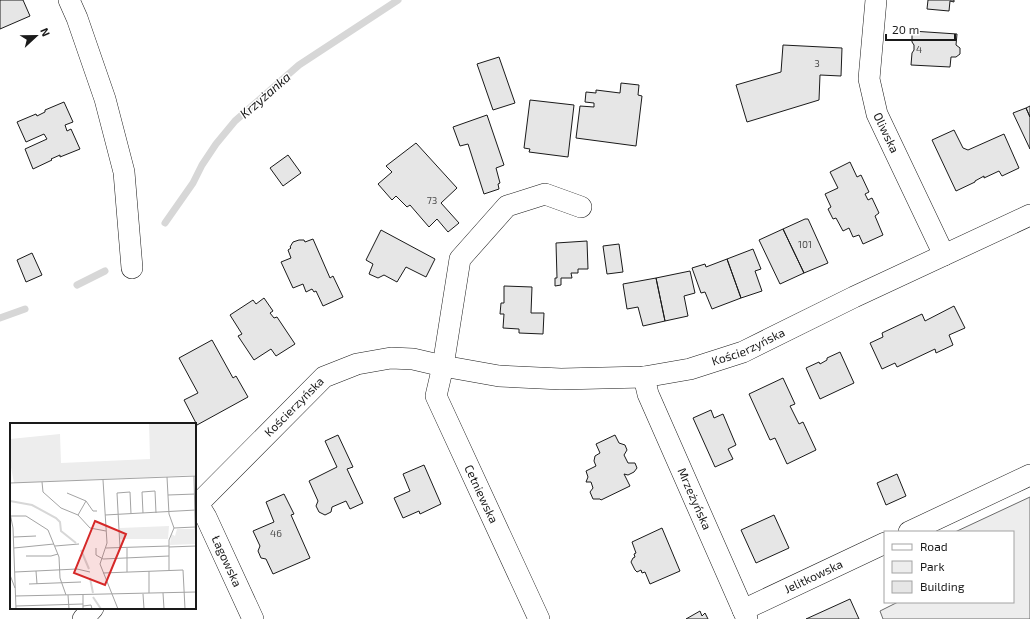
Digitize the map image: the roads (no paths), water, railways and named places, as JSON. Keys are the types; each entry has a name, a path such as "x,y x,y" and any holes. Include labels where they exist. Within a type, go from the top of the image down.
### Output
{"street":[{"path":"69,0 77,18 105,99 124,172 132,268"},
{"name":"Oliwska","path":"876,0 869,79 877,114 944,256"},
{"path":"443,366 460,258 507,206 545,194 581,207"},
{"name":"Kościerzyńska","path":"197,505 324,377 357,364 391,358 413,359 499,376 561,379 644,377 690,369 743,352 854,297 1030,215"},
{"name":"Cetniewska","path":"443,366 436,396 539,619"},
{"name":"Mrzeżyńska","path":"644,377 648,394 745,615"},
{"path":"911,531 1030,475"},
{"name":"Łagowska","path":"197,505 206,517 253,619"},
{"name":"Jelitkowska","path":"745,615 884,544"},
{"path":"83,619 92,609"}],"waterway":[{"name":"Krzyżanka","path":"165,223 193,183 202,165 216,144 235,121 299,65 398,0"},
{"name":"Krzyżanka","path":"77,285 105,271"},
{"name":"Krzyżanka","path":"0,318 25,309"}]}
